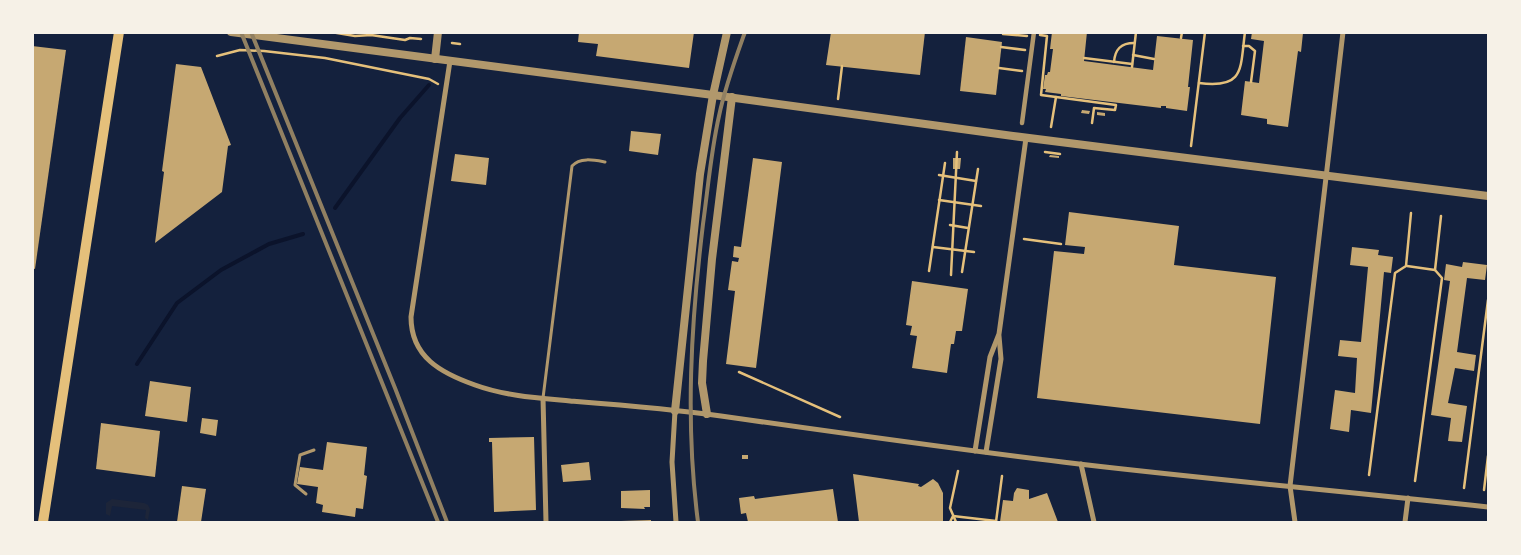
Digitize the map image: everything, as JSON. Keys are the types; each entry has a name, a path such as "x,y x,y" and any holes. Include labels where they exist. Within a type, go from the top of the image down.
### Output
{"main road":[{"path":"43,522 119,32"}],"street":[{"path":"231,32 450,62 732,97 1026,138 1488,196"},
{"path":"434,59 438,32"},
{"path":"676,522 672,462 675,411 700,174 713,95 727,32"},
{"path":"1295,522 1290,486 1342,32"},
{"path":"1022,124 1033,35"},
{"path":"450,62 411,317 411,331 421,352 455,377 477,386 506,393 543,398 707,414 1081,464 1488,507"},
{"path":"707,414 702,383 703,361 712,259 732,97"},
{"path":"986,452 1001,359 999,334 1026,138"},
{"path":"975,451 990,356 999,334"},
{"path":"543,398 546,522"},
{"path":"1081,464 1094,522"},
{"path":"1405,522 1408,498"}],"lane":[{"path":"543,398 572,166 576,162 590,160 605,162"},
{"path":"306,494 295,485 300,456 314,450"}],"path":[{"path":"331,32 405,40 410,38 421,39"},
{"path":"1003,32 1003,34 1033,35"},
{"path":"1084,58 1132,65 1136,32"},
{"path":"1181,38 1182,32"},
{"path":"1191,146 1205,32"},
{"path":"1199,83 1219,85 1233,80 1240,67 1245,32"},
{"path":"1044,36 1047,36 1040,95 1116,105 1115,110 1094,108 1092,123"},
{"path":"452,43 460,44"},
{"path":"1114,62 1115,54 1120,46 1134,43"},
{"path":"1243,46 1249,46 1255,51 1252,82"},
{"path":"1001,47 1031,50"},
{"path":"217,56 240,50 325,58 429,79 447,86"},
{"path":"1133,56 1154,58"},
{"path":"838,99 842,66"},
{"path":"999,68 1029,71"},
{"path":"1051,128 1056,97"},
{"path":"951,275 957,152"},
{"path":"1045,152 1060,154"},
{"path":"929,271 941,176 945,163"},
{"path":"962,272 978,169"},
{"path":"941,176 976,181"},
{"path":"939,200 981,206"},
{"path":"1406,266 1411,213"},
{"path":"1435,270 1441,216"},
{"path":"952,225 969,228"},
{"path":"1024,239 1061,244"},
{"path":"933,247 974,252"},
{"path":"1369,475 1395,273 1406,266 1435,270 1442,278 1415,482"},
{"path":"1464,488 1488,300"},
{"path":"738,372 840,416"},
{"path":"1484,490 1488,456"},
{"path":"956,522 950,508 958,471"},
{"path":"953,516 996,522 1002,476"},
{"path":"950,522 953,516"}],"shaded area":[{"path":"112,499 148,505 150,509 148,520 145,518 146,510 112,506 110,516 106,514 106,503"}],"building":[{"path":"579,32 694,32 689,68 596,56 598,44 578,42"},
{"path":"831,32 925,32 920,75 826,65"},
{"path":"1052,32 1087,32 1084,61 1153,70 1157,36 1193,40 1187,111 1166,108 1166,106 1161,106 1161,108 1061,96 1061,94 1045,92 1046,89 1043,89 1045,75 1050,72 1053,49 1050,49"},
{"path":"1252,32 1303,33 1301,52 1298,51 1288,127 1267,124 1267,119 1241,115 1245,81 1259,83 1264,41 1251,39"},
{"path":"966,37 1002,42 996,95 960,91"},
{"path":"32,46 66,50 35,269 32,268"},
{"path":"176,64 201,67 231,145 228,146 222,192 155,243 164,172 162,171"},
{"path":"1082,110 1090,111 1089,114 1081,113"},
{"path":"1097,112 1105,113 1105,116 1097,115"},
{"path":"631,131 661,134 658,155 629,151"},
{"path":"455,154 489,158 486,185 451,181"},
{"path":"1050,155 1059,156 1059,158 1049,157"},
{"path":"753,158 782,162 756,368 726,364 735,291 728,290 732,261 738,262 739,258 733,257 734,246 741,247"},
{"path":"953,158 961,158 960,169 953,169"},
{"path":"1069,212 1179,226 1174,265 1276,277 1260,424 1037,398 1054,251 1084,254 1085,247 1065,245"},
{"path":"1352,247 1379,250 1378,255 1393,257 1391,273 1384,272 1371,413 1351,410 1349,432 1330,429 1335,390 1355,393 1357,358 1338,356 1340,340 1361,342 1368,267 1350,265"},
{"path":"1463,262 1487,265 1485,280 1467,278 1457,352 1476,355 1474,371 1455,368 1448,403 1467,406 1462,442 1448,441 1451,418 1431,415 1450,281 1444,280 1446,264 1462,267"},
{"path":"912,281 968,289 962,331 956,331 954,344 951,344 947,373 912,368 917,336 910,335 912,326 906,325"},
{"path":"150,381 191,387 187,422 145,416"},
{"path":"202,418 218,420 216,436 200,433"},
{"path":"101,423 160,431 155,477 96,469"},
{"path":"534,437 536,510 494,512 492,442 489,442 489,438"},
{"path":"327,442 367,447 364,475 367,476 363,509 356,508 355,517 322,512 323,505 316,503 318,487 297,484 300,467 323,470"},
{"path":"742,455 748,455 748,459 742,459"},
{"path":"589,462 591,480 563,482 561,465"},
{"path":"853,474 919,484 918,486 921,487 933,479 938,483 943,493 943,522 859,522"},
{"path":"182,486 206,489 201,522 177,522"},
{"path":"1017,488 1029,490 1029,499 1047,493 1058,522 1000,522 1003,500 1013,501"},
{"path":"833,489 838,522 748,522 746,513 741,514 739,498 754,496 755,499"},
{"path":"650,490 650,507 644,507 645,509 621,508 621,491"},
{"path":"651,520 651,522 621,522 621,521"}],"waterway":[{"path":"335,208 400,118 429,85"},
{"path":"137,364 177,303 221,270 269,244 303,234"}],"railway":[{"path":"241,32 438,522"},
{"path":"251,32 447,522"},
{"path":"698,522 694,485 691,410 695,298 716,129 727,84 745,32"}]}
